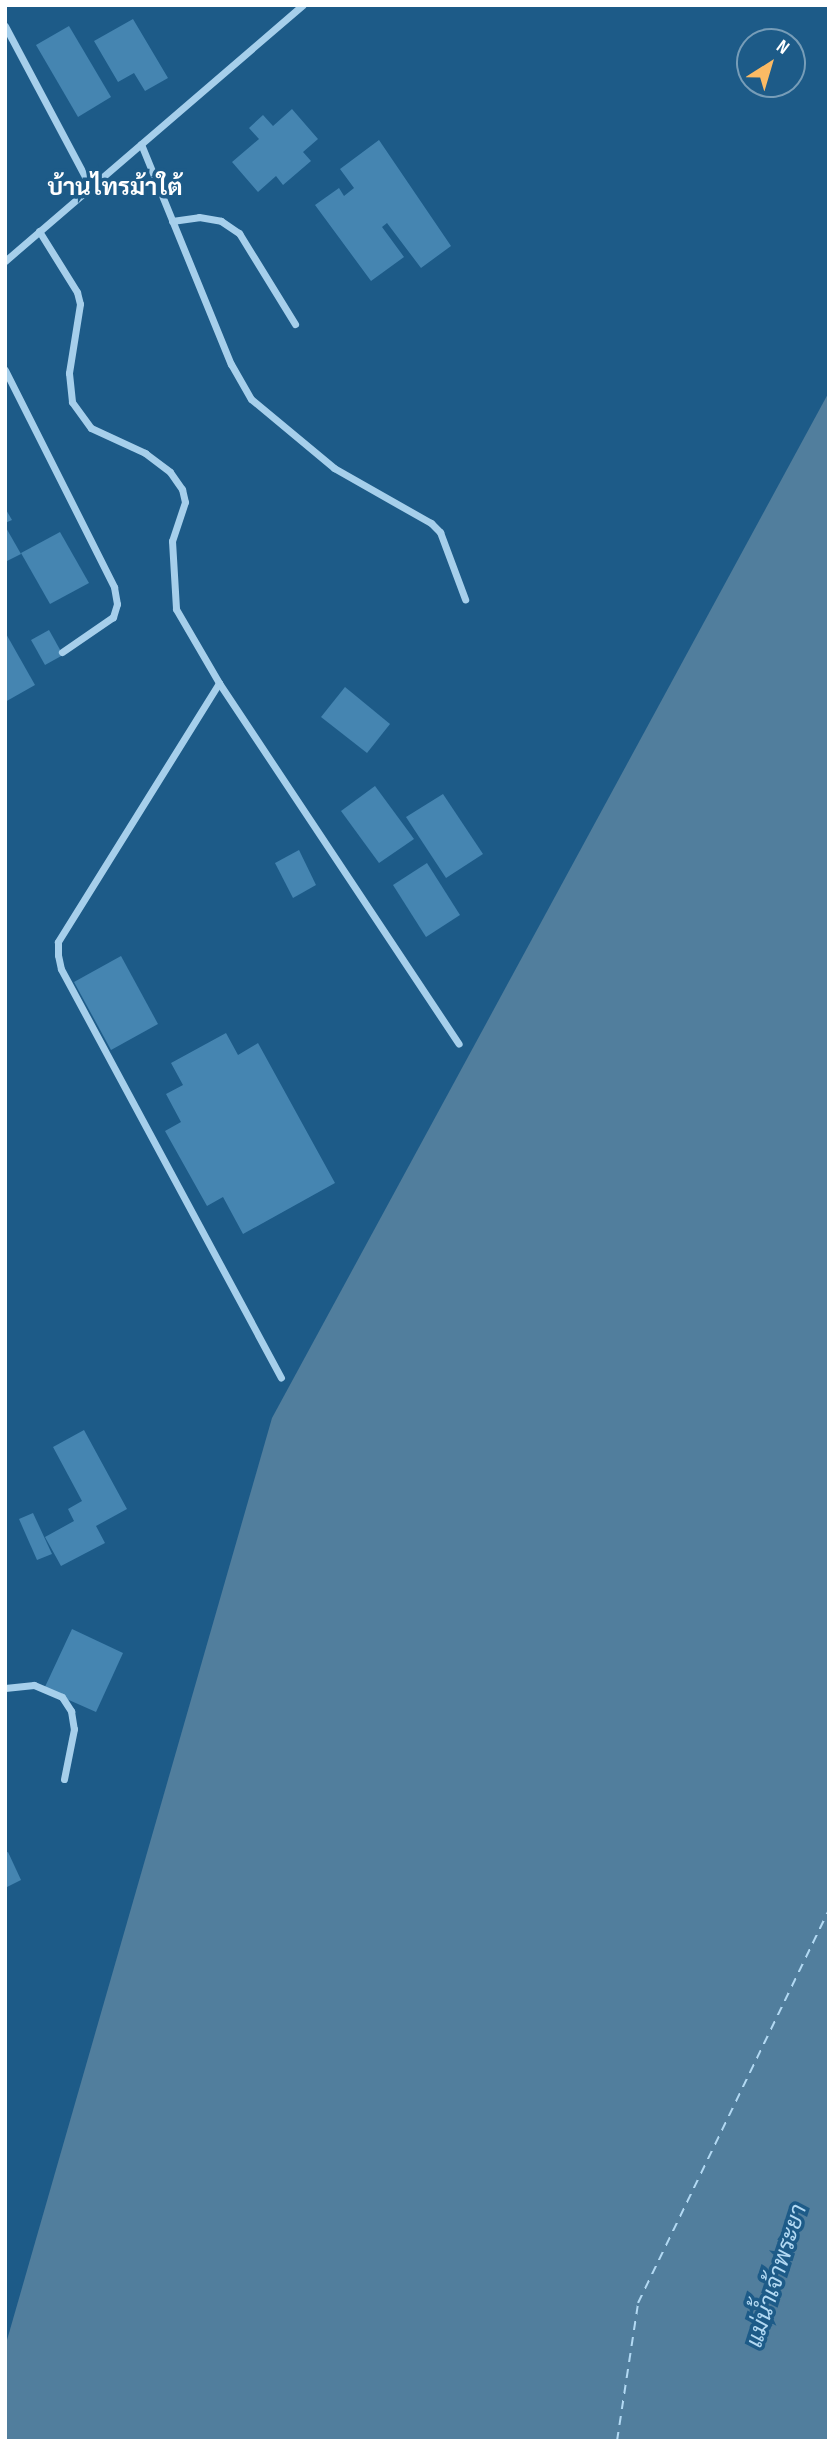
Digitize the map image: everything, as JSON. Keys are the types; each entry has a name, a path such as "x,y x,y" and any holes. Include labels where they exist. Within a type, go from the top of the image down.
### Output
{"street":[{"path":"5,261 303,5"},
{"path":"5,26 90,186"},
{"path":"141,144 231,364 251,400 334,468 431,523 440,532 465,598"},
{"path":"172,221 199,217 221,221 239,233 295,324"},
{"path":"39,231 77,292 80,304 69,373 72,402 91,428 145,453 170,472 182,489 185,502 172,541 176,609 219,682 459,1044"},
{"path":"5,370 114,587 117,604 113,617 62,652"},
{"path":"219,682 58,942 58,955 61,969 281,1377"},
{"path":"5,1688 34,1685 62,1697 74,1729 64,1779"}],"water":[{"name":"แม่น้ำเจ้าพระยา","path":"829,392 829,2441 5,2441 5,2347 272,1418"}],"building":[{"path":"133,19 168,78 145,91 134,73 118,82 94,41"},
{"path":"69,26 111,97 78,117 36,45"},
{"path":"292,109 318,139 303,152 311,161 283,185 276,176 258,192 232,162 259,139 249,128 263,115 273,126"},
{"path":"379,140 451,246 421,268 387,223 382,227 404,257 371,281 315,205 339,188 344,196 354,188 340,169"},
{"path":"5,508 12,520 5,523"},
{"path":"5,526 21,554 5,562"},
{"path":"60,532 89,583 50,604 21,553"},
{"path":"49,630 63,655 45,665 31,640"},
{"path":"5,632 35,685 5,702"},
{"path":"345,687 390,724 367,753 321,717"},
{"path":"375,786 414,839 379,863 341,811"},
{"path":"443,794 483,854 446,878 406,817"},
{"path":"299,850 316,885 293,898 275,863"},
{"path":"427,863 460,915 426,937 393,885"},
{"path":"121,956 158,1024 111,1050 74,982"},
{"path":"226,1033 238,1055 258,1043 335,1183 243,1234 223,1197 207,1206 165,1131 181,1122 166,1094 183,1085 171,1063"},
{"path":"84,1430 127,1509 96,1526 105,1543 61,1566 45,1537 74,1521 68,1509 82,1501 53,1447"},
{"path":"33,1513 52,1554 37,1560 19,1519"},
{"path":"72,1629 123,1653 96,1712 44,1689"},
{"path":"8,1852 21,1880 5,1888 5,1853"}],"ferry route":[{"path":"617,2441 638,2303 829,1909"}],"district":[{"name":"บ้านไทรม้าใต้","path":"115,188"}]}
